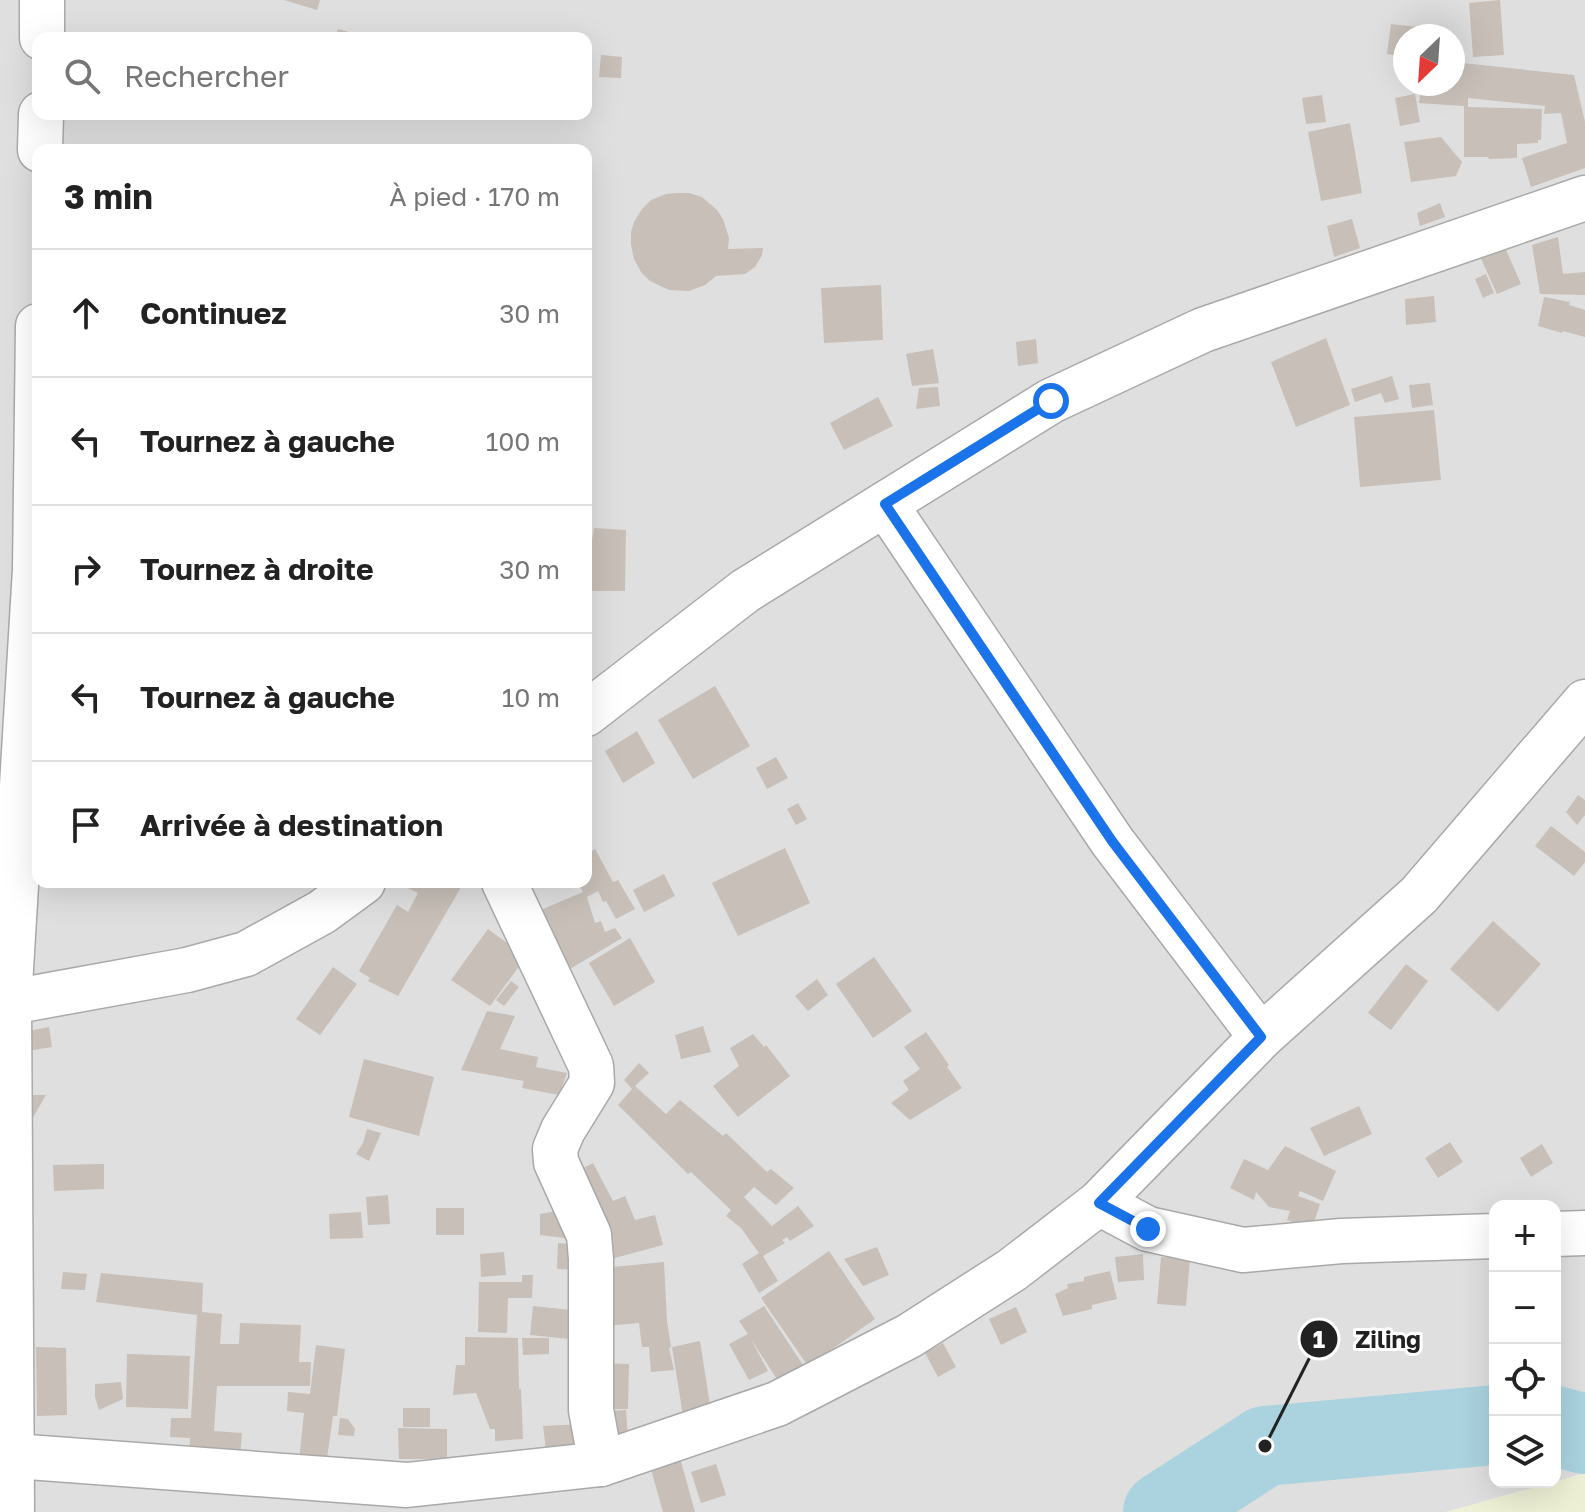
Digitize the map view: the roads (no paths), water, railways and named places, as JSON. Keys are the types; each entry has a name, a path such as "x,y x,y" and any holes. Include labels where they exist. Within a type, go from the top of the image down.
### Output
{"street":[{"path":"42,0 42,32"},
{"path":"40,144 41,120"},
{"path":"592,709 745,591 1051,401 1203,330 1585,198"},
{"path":"885,504 1112,841 1261,1037"},
{"path":"12,1512 6,1455 4,1003 32,611"},
{"path":"6,1455 396,1498 601,1464 777,1404 909,1336 1012,1270 1099,1203 1261,1037 1419,895 1585,702"},
{"path":"4,1003 187,970 246,954 322,912 355,888"},
{"path":"507,888 591,1066 592,1083 555,1149 556,1162 589,1235 591,1410 601,1464"},
{"path":"1099,1203 1148,1229 1243,1250 1341,1241 1489,1236"},
{"path":"1561,1234 1585,1233"}],"waterway":[{"path":"1163,1512 1265,1446 1489,1426"},
{"path":"1561,1428 1585,1434"}],"place":[{"name":"Ziling","path":"1265,1446"}]}
